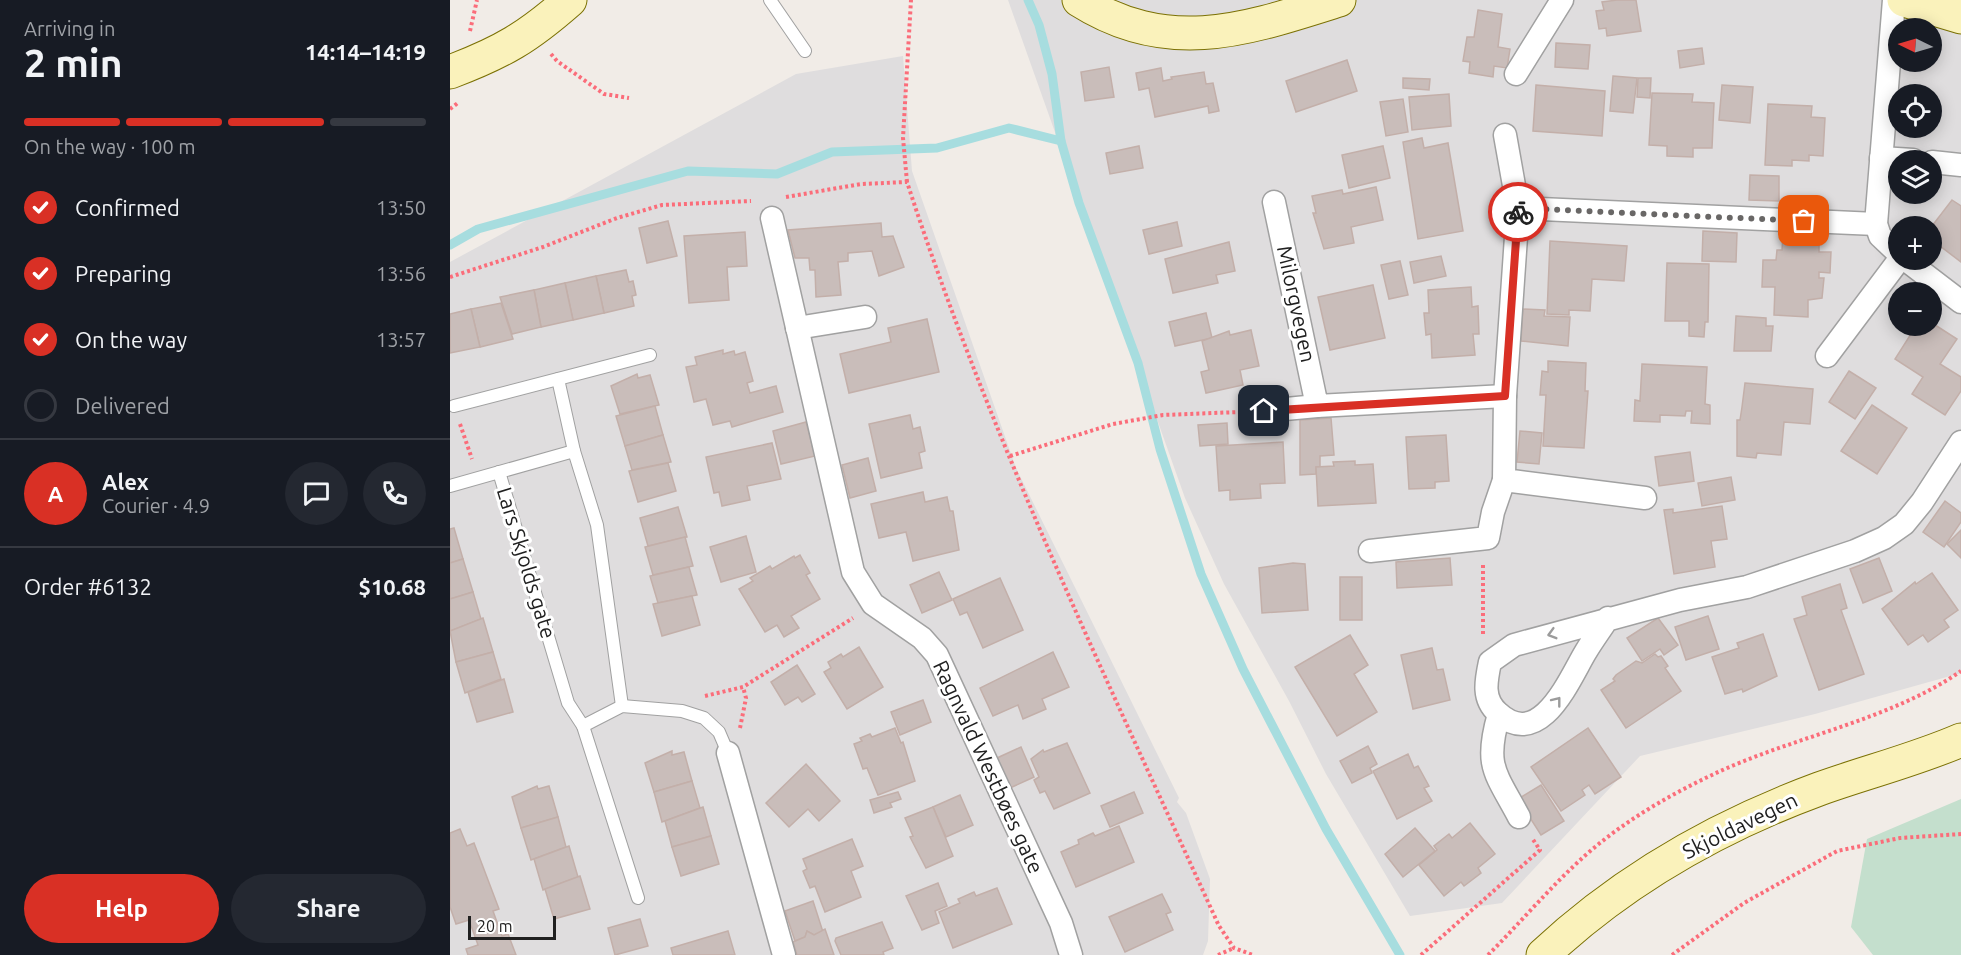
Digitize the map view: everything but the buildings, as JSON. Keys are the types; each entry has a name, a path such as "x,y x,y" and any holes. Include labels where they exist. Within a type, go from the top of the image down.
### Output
{"street":[{"path":"450,72 490,56 534,32 570,0"},
{"path":"1079,0 1132,25 1168,32 1209,34 1254,27 1339,0"},
{"path":"1516,74 1562,0"},
{"path":"1888,244 1880,236 1875,224 1894,0"},
{"path":"1904,0 1961,17"},
{"path":"1370,551 1488,538 1493,512 1504,480 1505,396 1518,208 1505,135"},
{"path":"1881,158 1888,158"},
{"path":"1942,163 1961,165"},
{"name":"Milorgvegen","path":"1274,202 1317,406"},
{"name":"Ragnvald Westbøes gate","path":"770,205 845,549 853,572 873,604 922,638 937,655 1061,923 1071,955"},
{"path":"1518,208 1875,224"},
{"path":"1827,356 1892,270"},
{"path":"1918,270 1961,302"},
{"path":"797,328 865,317"},
{"path":"1264,411 1505,396"},
{"path":"1608,618 1587,649 1558,702 1540,719 1522,724 1509,721 1499,714 1485,693 1490,662 1514,645 1608,618 1680,600 1747,587 1855,551 1884,538 1904,524 1922,502 1961,442"},
{"path":"1504,480 1646,498"},
{"path":"1499,714 1490,745 1491,761 1519,817"},
{"name":"Skjoldavegen","path":"1543,955 1593,910 1639,878 1700,842 1761,812 1961,740"},
{"path":"728,753 784,955"}],"lane":[{"path":"770,0 805,51"},
{"path":"454,406 650,355"},
{"path":"558,379 574,451 597,525 622,706"},
{"name":"Lars Skjolds gate","path":"574,451 499,472 568,703 584,726 638,898"},
{"path":"450,486 499,472"},
{"path":"584,726 622,706 692,713 704,718 719,732 728,753"}],"path":[{"path":"911,0 903,138 905,164 908,182 947,301 1010,456 1088,637 1214,916 1234,948 1253,955"},
{"path":"534,32 556,61 604,94 629,98"},
{"path":"450,278 543,247 617,218 662,205 770,205 861,184 908,182"},
{"path":"454,406 477,477"},
{"path":"1010,456 1113,424 1163,415 1264,411"},
{"path":"1488,538 1482,569 1483,633 1490,662"},
{"path":"728,753 741,725 746,698 743,687 873,604"},
{"path":"1488,955 1578,862 1610,837 1674,794 1772,750 1899,704 1942,684 1961,671"},
{"path":"1421,955 1540,850 1519,817"},
{"path":"1672,955 1744,903 1837,851 1899,838 1961,834"},
{"path":"1218,955 1234,948"}],"shaded area":[{"path":"1008,0 1961,0 1961,673 1815,714 1640,756 1502,903 1410,916 1326,774 1289,701 1224,584 1185,498"},
{"path":"903,56 912,171 1016,468 1179,798 1177,802 1186,813 1210,879 1208,941 1203,955 450,955 450,262 796,74"}],"green space":[{"path":"1961,799 1961,955 1873,955 1851,927 1867,839"}],"waterway":[{"path":"1028,0 1039,25 1052,74 1061,141 1079,203 1138,363 1160,449 1201,574 1243,669 1326,829 1400,955"},
{"path":"450,245 478,229 688,171 777,174 832,152 937,148 1009,128 1061,141"}],"way so far":[{"path":"1518,212 1518,208 1804,221"}],"route":[{"path":"1264,411 1505,396 1518,212"}]}
